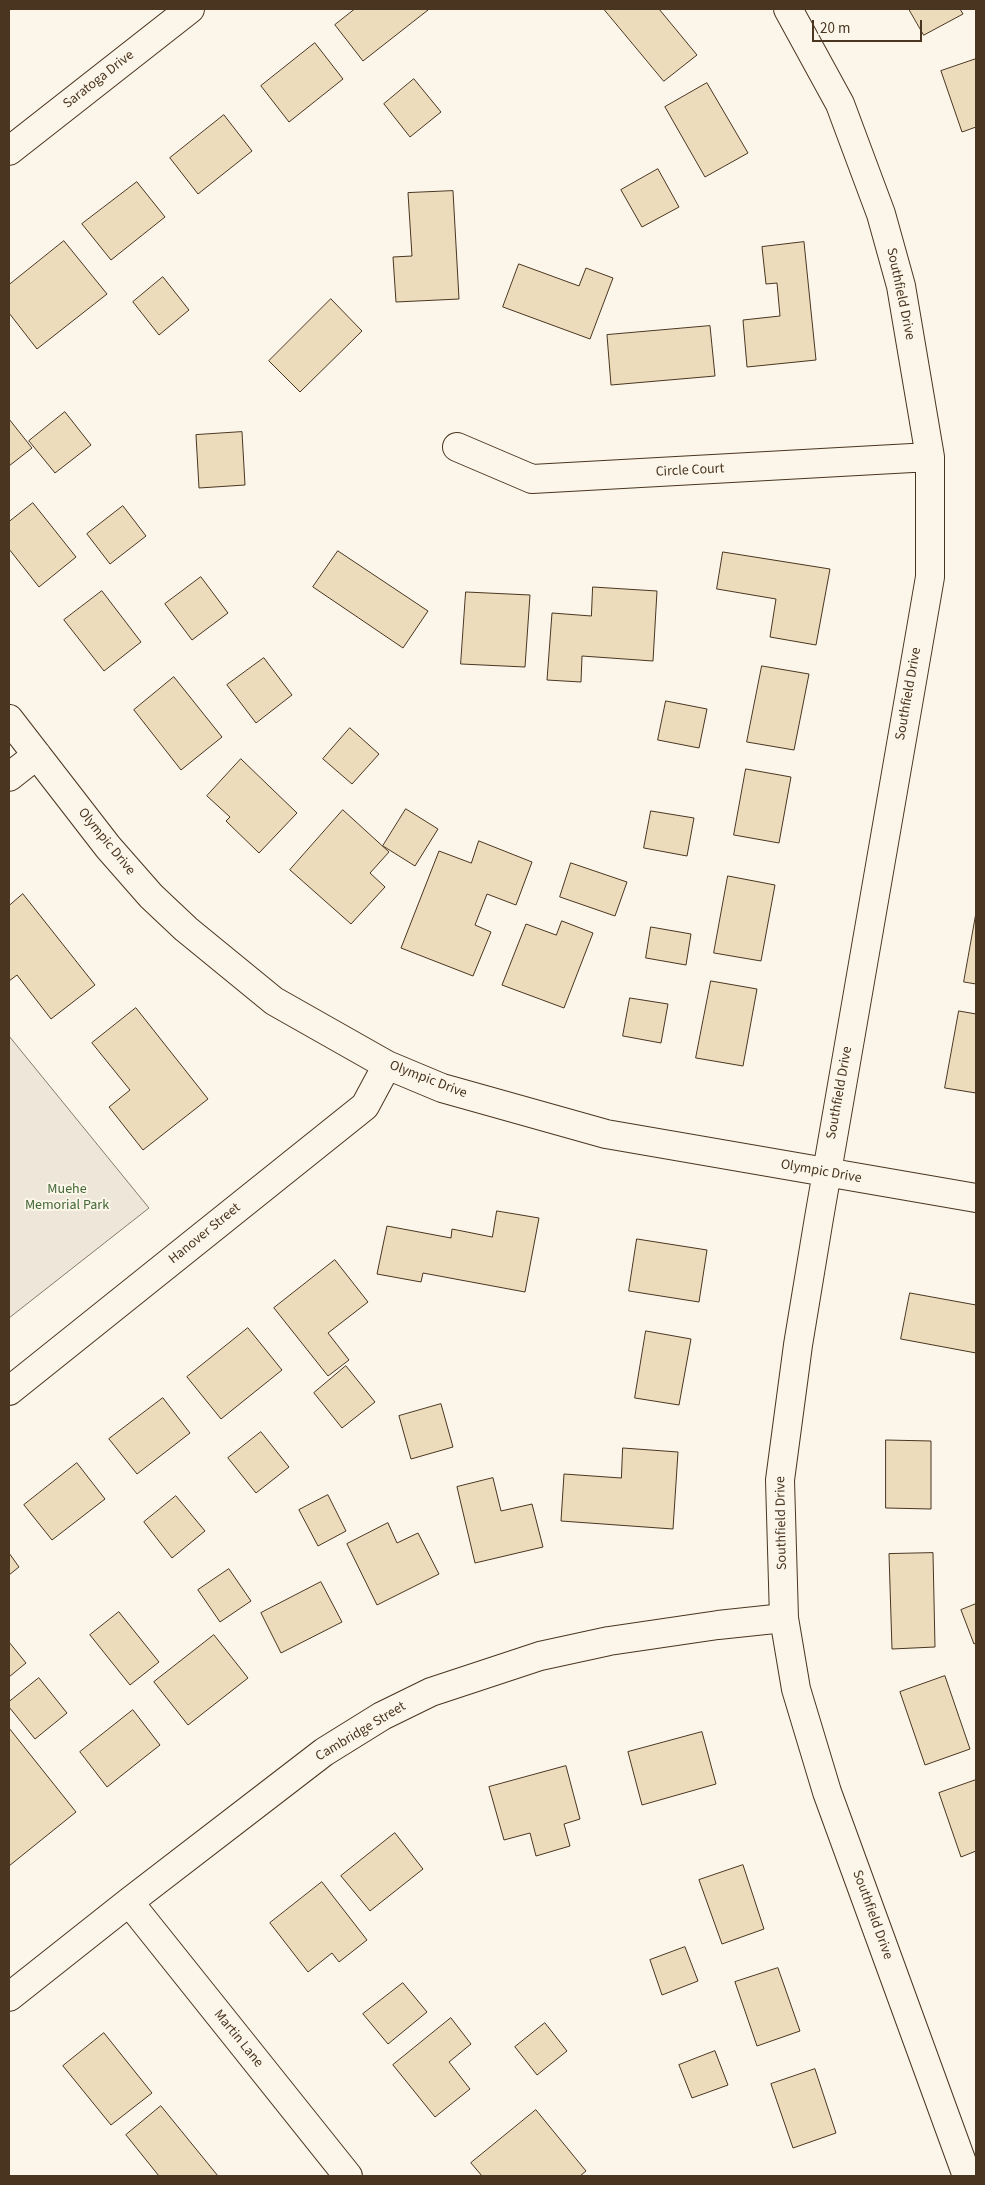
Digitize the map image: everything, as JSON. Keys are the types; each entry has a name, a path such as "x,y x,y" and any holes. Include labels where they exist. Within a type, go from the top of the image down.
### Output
{"street":[{"name":"Saratoga Drive","path":"9,151 190,9"},
{"name":"Southfield Drive","path":"788,9 840,104 881,214 901,286 930,457 930,577 798,1345 780,1480 784,1618 796,1689 827,1792 966,2176"},
{"name":"Circle Court","path":"457,447 532,479 930,457"},
{"name":"Olympic Drive","path":"9,719 108,846 152,896 186,929 274,1001 387,1065 442,1088 606,1134 976,1198"},
{"path":"9,777 37,755"},
{"name":"Hanover Street","path":"9,1391 366,1106 387,1065"},
{"name":"Cambridge Street","path":"9,1998 129,1902 324,1752 382,1716 431,1692 540,1656 600,1643 718,1625 784,1618"},
{"name":"Martin Lane","path":"129,1902 348,2176"}],"green space":[{"name":"Muehe Memorial Park","path":"9,1036 149,1208 9,1318"}],"building":[{"path":"355,9 428,10 363,61 335,25"},
{"path":"604,9 659,9 697,55 664,81"},
{"path":"909,9 960,9 963,14 924,35"},
{"path":"315,43 343,79 289,122 261,86"},
{"path":"976,59 976,127 962,132 941,71"},
{"path":"414,79 441,112 410,137 384,104"},
{"path":"707,83 748,153 705,177 665,107"},
{"path":"224,115 252,151 198,194 170,158"},
{"path":"658,169 679,207 642,227 621,190"},
{"path":"137,182 165,217 111,260 82,224"},
{"path":"453,191 459,299 396,302 393,257 412,256 408,193"},
{"path":"64,241 107,294 37,349 9,313 9,285"},
{"path":"804,242 816,360 747,367 743,320 780,316 777,283 766,284 762,247"},
{"path":"519,264 579,286 586,268 613,278 590,339 503,307"},
{"path":"163,277 189,310 159,335 133,302"},
{"path":"331,299 362,331 300,392 269,361"},
{"path":"710,326 715,376 611,385 607,335"},
{"path":"65,412 91,445 55,473 29,441"},
{"path":"9,419 32,448 9,466"},
{"path":"242,432 245,485 199,488 196,435"},
{"path":"33,503 76,557 39,587 9,549 9,522"},
{"path":"123,506 146,536 110,564 87,534"},
{"path":"338,551 428,611 403,648 313,587"},
{"path":"723,552 830,569 816,645 770,637 776,599 717,589"},
{"path":"201,577 228,613 192,640 165,604"},
{"path":"593,587 657,591 653,661 582,656 581,682 547,680 552,613 591,616"},
{"path":"102,591 141,642 104,671 64,620"},
{"path":"466,592 530,595 525,667 461,664"},
{"path":"264,658 292,695 256,723 227,685"},
{"path":"762,666 809,674 794,750 747,742"},
{"path":"174,677 222,737 181,770 134,710"},
{"path":"666,701 707,709 699,748 658,740"},
{"path":"350,728 379,754 352,784 323,759"},
{"path":"241,759 297,813 259,853 226,821 230,817 207,796"},
{"path":"746,769 791,777 779,843 734,835"},
{"path":"406,809 438,829 415,866 383,846"},
{"path":"343,810 389,852 370,873 385,887 351,924 290,870"},
{"path":"651,811 694,818 687,856 644,848"},
{"path":"479,841 532,862 516,905 487,894 475,925 491,932 473,976 401,948 439,851 471,863"},
{"path":"571,863 627,882 615,916 560,897"},
{"path":"728,876 775,885 761,961 714,953"},
{"path":"23,894 95,985 51,1019 17,975 9,981 9,906"},
{"path":"976,913 976,984 964,982"},
{"path":"562,921 593,933 564,1008 502,985 526,924 556,935"},
{"path":"651,927 691,934 686,965 646,958"},
{"path":"711,981 757,989 743,1066 696,1058"},
{"path":"630,998 668,1004 661,1043 623,1036"},
{"path":"136,1008 208,1099 143,1150 109,1107 130,1090 92,1043"},
{"path":"959,1011 976,1014 976,1093 945,1088"},
{"path":"497,1211 539,1218 525,1292 423,1273 421,1282 377,1274 387,1226 451,1238 452,1229 492,1237"},
{"path":"637,1239 707,1250 699,1302 629,1291"},
{"path":"335,1260 368,1302 328,1333 349,1360 328,1376 274,1308"},
{"path":"910,1293 976,1305 976,1353 901,1339"},
{"path":"248,1328 282,1370 221,1419 187,1377"},
{"path":"646,1331 691,1339 679,1405 635,1398"},
{"path":"346,1366 375,1402 342,1428 314,1393"},
{"path":"163,1398 190,1433 137,1474 109,1439"},
{"path":"441,1404 453,1447 411,1459 399,1416"},
{"path":"261,1432 289,1467 256,1493 228,1458"},
{"path":"886,1440 931,1441 931,1509 886,1508"},
{"path":"623,1448 678,1452 673,1529 561,1521 564,1474 621,1478"},
{"path":"77,1463 105,1499 52,1540 24,1505"},
{"path":"493,1478 501,1511 532,1504 543,1547 475,1563 457,1487"},
{"path":"328,1495 346,1531 318,1546 299,1510"},
{"path":"176,1496 205,1531 172,1558 144,1522"},
{"path":"388,1523 397,1543 418,1533 439,1574 377,1605 347,1544"},
{"path":"9,1553 19,1567 9,1575"},
{"path":"933,1553 935,1647 892,1649 889,1554"},
{"path":"229,1569 251,1601 220,1622 198,1590"},
{"path":"321,1582 342,1622 281,1653 261,1613"},
{"path":"976,1604 976,1643 974,1644 961,1610"},
{"path":"119,1612 159,1662 130,1685 90,1635"},
{"path":"214,1635 248,1678 188,1725 154,1682"},
{"path":"9,1642 26,1663 9,1677"},
{"path":"945,1676 970,1749 925,1765 900,1692"},
{"path":"39,1678 67,1713 35,1739 9,1707 9,1702"},
{"path":"133,1710 160,1745 107,1787 80,1752"},
{"path":"9,1728 76,1812 9,1866"},
{"path":"702,1732 716,1784 642,1805 628,1752"},
{"path":"566,1766 580,1819 564,1824 570,1846 536,1856 530,1833 504,1840 489,1787"},
{"path":"976,1780 976,1851 961,1857 939,1793"},
{"path":"395,1833 423,1869 370,1911 341,1876"},
{"path":"743,1865 764,1929 722,1944 699,1880"},
{"path":"322,1882 367,1940 339,1962 332,1953 308,1972 270,1923"},
{"path":"685,1947 698,1981 662,1995 650,1960"},
{"path":"778,1968 800,2031 757,2046 735,1982"},
{"path":"403,1983 427,2012 388,2044 363,2014"},
{"path":"451,2018 471,2044 449,2062 470,2089 435,2117 393,2065"},
{"path":"545,2023 567,2051 537,2075 515,2047"},
{"path":"104,2033 152,2093 111,2125 63,2066"},
{"path":"715,2051 728,2085 692,2098 679,2065"},
{"path":"815,2069 836,2133 793,2148 771,2084"},
{"path":"161,2106 218,2176 159,2176 126,2135"},
{"path":"536,2110 586,2171 580,2176 482,2176 471,2163"}]}
